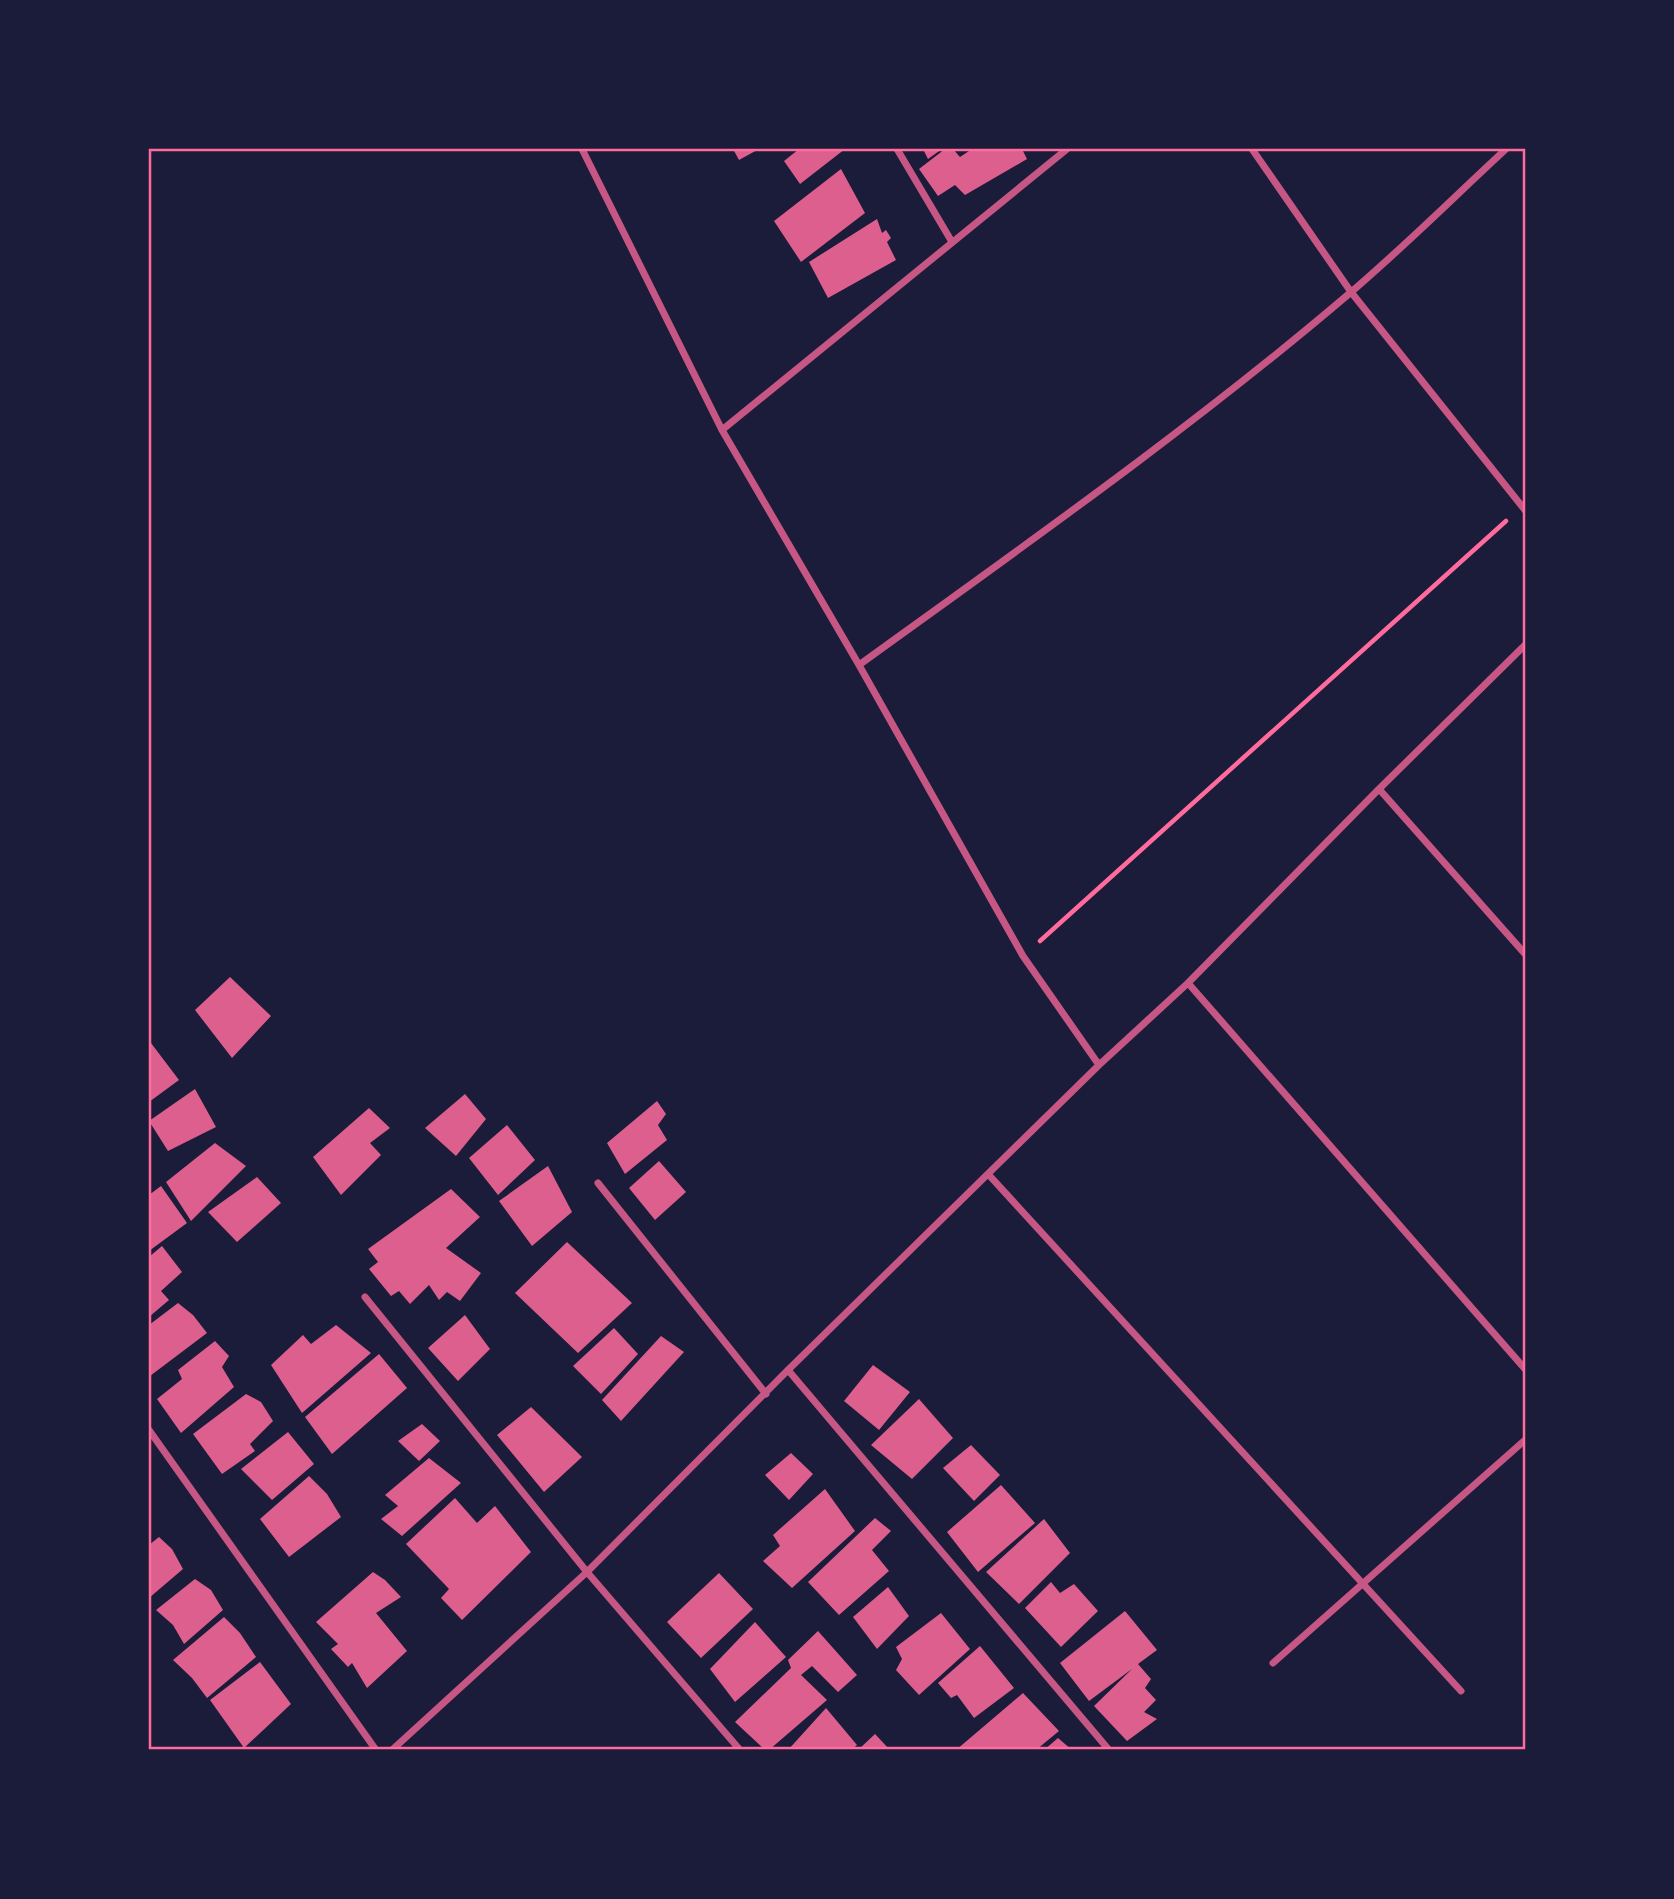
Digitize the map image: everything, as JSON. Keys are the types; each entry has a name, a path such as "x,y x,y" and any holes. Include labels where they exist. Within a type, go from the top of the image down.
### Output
{"street":[{"path":"582,149 722,430 859,665 1023,956 1099,1065"},
{"path":"897,149 953,242"},
{"path":"722,430 1067,149"},
{"path":"1252,149 1351,292 1524,508"},
{"path":"859,665 1063,517 1237,385 1351,292 1506,149"},
{"path":"392,1750 587,1572 788,1370 1099,1065 1188,983 1525,645"},
{"path":"1379,789 1525,954"},
{"path":"1188,983 1525,1369"},
{"path":"988,1174 1461,1691"},
{"path":"598,1183 766,1394"},
{"path":"365,1297 587,1572 740,1750"},
{"path":"788,1370 1109,1750"},
{"path":"149,1430 376,1750"},
{"path":"1273,1663 1525,1440"}],"path":[{"path":"1023,956 1524,508"}],"building":[{"path":"733,149 759,149 739,160"},
{"path":"799,149 845,149 800,184 784,161"},
{"path":"923,149 942,149 928,159"},
{"path":"945,149 953,149 960,157 972,149 1022,149 1027,159 965,195 955,185 938,196 919,169"},
{"path":"841,169 865,213 801,262 774,221"},
{"path":"877,219 882,233 886,230 891,238 887,242 896,260 828,298 809,262"},
{"path":"230,977 271,1016 232,1058 195,1010"},
{"path":"151,1043 179,1080 149,1102 149,1045"},
{"path":"195,1089 216,1127 168,1151 149,1121"},
{"path":"465,1094 486,1119 456,1156 425,1128"},
{"path":"657,1101 666,1114 658,1125 667,1140 625,1174 607,1143"},
{"path":"369,1108 390,1128 370,1143 381,1155 341,1195 313,1157"},
{"path":"507,1125 535,1160 498,1195 469,1158"},
{"path":"215,1143 246,1166 191,1221 166,1182"},
{"path":"659,1161 686,1192 655,1220 629,1188"},
{"path":"548,1166 572,1212 532,1246 499,1201"},
{"path":"257,1177 281,1203 237,1242 208,1212"},
{"path":"161,1186 187,1223 149,1251 149,1195"},
{"path":"451,1189 480,1217 446,1248 481,1273 460,1301 447,1292 439,1300 429,1285 410,1304 399,1291 391,1296 369,1269 378,1262 368,1249"},
{"path":"567,1242 632,1303 578,1353 515,1293"},
{"path":"162,1246 182,1272 161,1291 169,1300 149,1317 149,1257"},
{"path":"178,1303 193,1315 207,1333 150,1376 149,1325"},
{"path":"465,1315 490,1349 458,1381 428,1348"},
{"path":"336,1325 371,1353 302,1413 271,1365 303,1335 311,1344"},
{"path":"614,1328 638,1354 601,1394 573,1366"},
{"path":"661,1336 684,1352 621,1421 602,1400"},
{"path":"215,1341 229,1356 222,1367 234,1387 181,1433 157,1399 182,1379 178,1370"},
{"path":"379,1354 407,1388 332,1454 305,1417"},
{"path":"873,1365 910,1392 879,1430 844,1401"},
{"path":"246,1394 261,1402 273,1421 250,1444 255,1451 222,1474 193,1434"},
{"path":"919,1399 953,1438 912,1479 871,1445"},
{"path":"531,1407 582,1457 544,1492 497,1435"},
{"path":"422,1424 440,1441 419,1461 398,1441"},
{"path":"288,1432 314,1464 272,1500 241,1469"},
{"path":"971,1445 1000,1475 974,1501 943,1468"},
{"path":"791,1453 813,1474 789,1500 765,1475"},
{"path":"429,1458 461,1483 402,1536 381,1519 398,1506 385,1495"},
{"path":"309,1476 327,1494 341,1517 289,1557 260,1519"},
{"path":"1001,1485 1035,1523 978,1572 947,1532"},
{"path":"825,1489 855,1531 792,1588 763,1561 780,1546 773,1535"},
{"path":"455,1498 477,1523 495,1506 531,1552 462,1620 441,1598 449,1589 406,1544"},
{"path":"875,1518 891,1531 872,1550 889,1571 839,1615 808,1582"},
{"path":"1044,1519 1070,1553 1019,1604 986,1572"},
{"path":"159,1537 172,1549 183,1569 149,1598 149,1545"},
{"path":"373,1572 401,1597 376,1613 407,1651 367,1688 352,1663 348,1667 331,1649 338,1644 316,1622"},
{"path":"719,1573 753,1609 701,1658 667,1622"},
{"path":"195,1579 211,1590 223,1610 184,1644 173,1625 156,1610"},
{"path":"1051,1582 1060,1593 1074,1584 1098,1611 1061,1647 1025,1608"},
{"path":"888,1587 909,1616 877,1649 853,1617"},
{"path":"1125,1611 1157,1650 1138,1664 1151,1679 1145,1688 1156,1700 1144,1712 1157,1719 1127,1741 1094,1706 1132,1669 1089,1701 1060,1663"},
{"path":"941,1613 970,1649 919,1695 896,1670 902,1659 896,1647"},
{"path":"224,1617 240,1633 256,1657 207,1698 192,1678 173,1660"},
{"path":"755,1622 786,1657 735,1702 710,1669"},
{"path":"818,1631 857,1675 838,1692 812,1666 801,1675 827,1700 769,1750 765,1750 735,1722 791,1668 788,1660"},
{"path":"980,1646 1014,1688 974,1718 957,1695 951,1698 938,1683"},
{"path":"260,1662 291,1704 244,1748 210,1700"},
{"path":"1023,1693 1059,1731 1036,1750 956,1750"},
{"path":"826,1708 857,1745 851,1750 788,1750"},
{"path":"875,1734 890,1750 858,1750"},
{"path":"1058,1738 1072,1750 1044,1750"}]}
